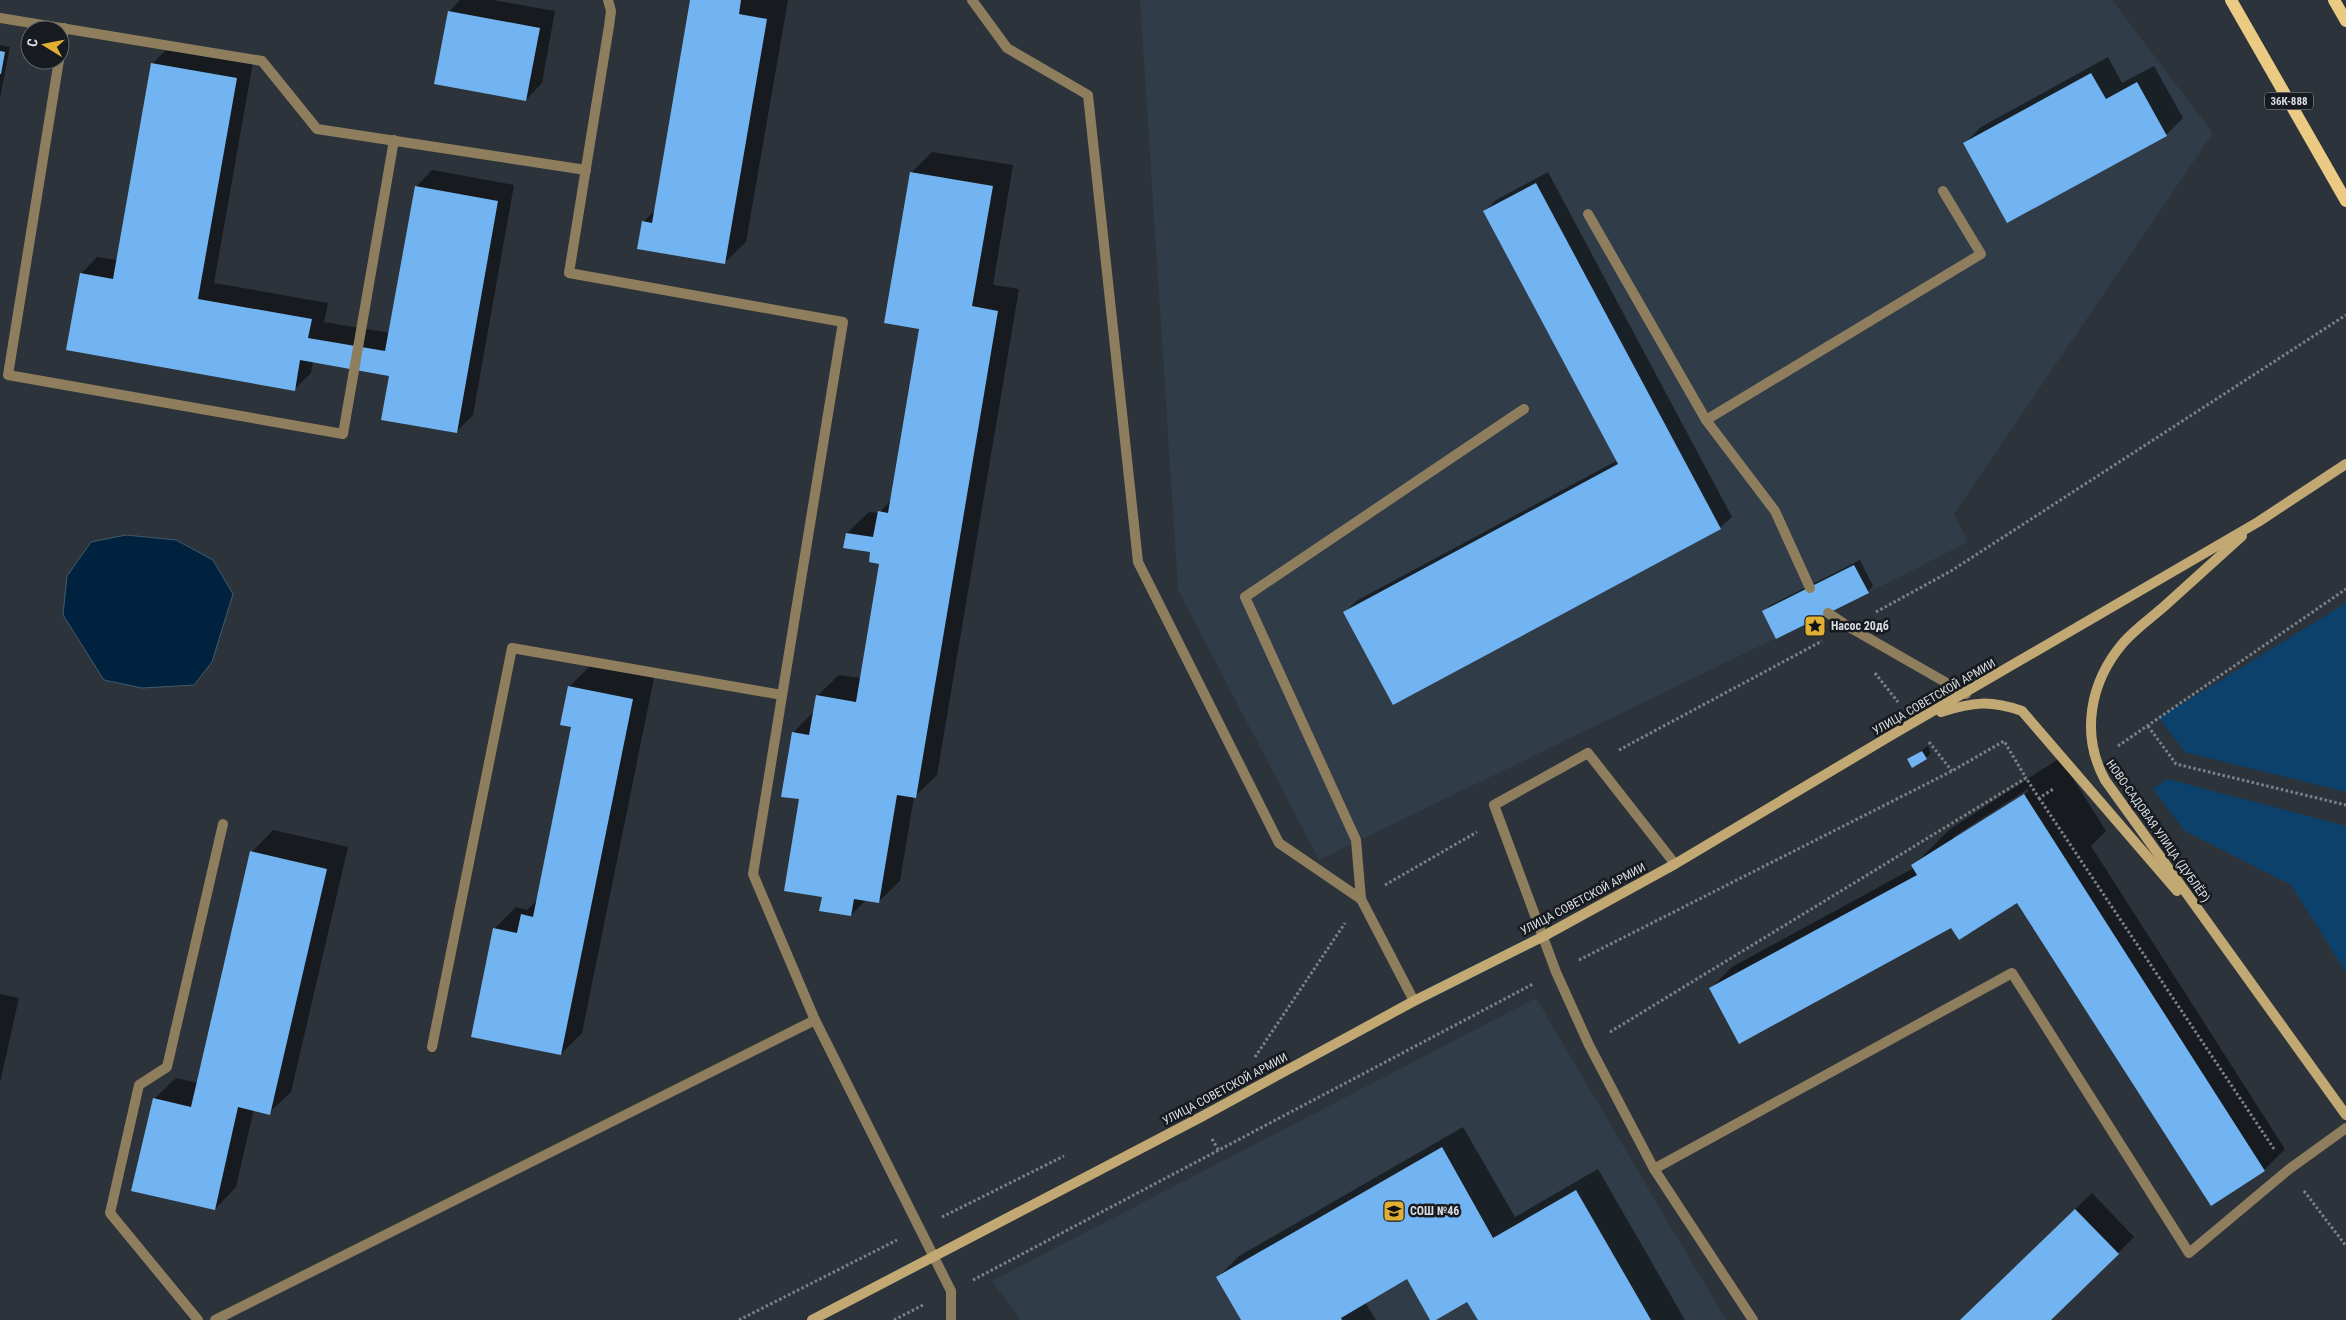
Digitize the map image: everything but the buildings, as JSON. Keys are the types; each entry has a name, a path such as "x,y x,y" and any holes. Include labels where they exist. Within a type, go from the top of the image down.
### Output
{"main road":[{"name":"36К-888","path":"2231,0 2346,201"},
{"path":"2334,0 2346,21"}],"street":[{"name":"УЛИЦА СОВЕТСКОЙ АРМИИ","path":"812,1320 1201,1117 1414,1001 1544,936 1675,864 2258,522 2346,464"},
{"name":"НОВО-САДОВАЯ УЛИЦА (ДУБЛЁР)","path":"2258,522 2124,642 2104,669 2094,696 2091,740 2095,762 2105,780 2346,1115"},
{"path":"1924,718 1977,703 1998,703 2022,711 2225,947"}],"lane":[{"path":"608,0 610,19 569,273 843,322 753,874 815,1020 951,1291 951,1320"},
{"path":"972,0 1007,48 1088,95 1138,562 1279,843 1361,899"},
{"path":"0,18 20,21"},
{"path":"70,29 262,61 318,128 586,170"},
{"path":"57,70 8,375 342,434 394,140"},
{"path":"1706,420 1981,254 1943,192"},
{"path":"1588,214 1706,420 1775,511 1810,588"},
{"path":"1414,1001 1361,899 1356,840 1245,598 1524,409"},
{"path":"1828,613 1848,627 1966,694"},
{"path":"432,1047 512,648 782,695"},
{"path":"1675,864 1588,752 1494,805 1556,972 1589,1045 1654,1169 1753,1320"},
{"path":"198,1320 110,1213 139,1086 167,1066 223,824"},
{"path":"1654,1169 2012,974 2189,1253 2288,1170 2346,1128"},
{"path":"215,1320 815,1020"}],"path":[{"path":"2310,337 2346,315"},
{"path":"2095,762 2346,589"},
{"path":"2148,726 2176,764 2346,804"},
{"path":"894,1320 1556,972 1952,771 2004,741 2039,798 2288,1170 2346,1246"},
{"path":"2039,798 2078,774"},
{"path":"1589,1045 2026,778"}],"shaded area":[{"path":"1140,0 2112,0 2213,133 1954,514 1968,542 1828,613 1319,860 1178,590"},
{"path":"126,535 176,540 213,560 233,594 212,662 194,685 142,688 104,680 63,615 67,576 91,542"},
{"path":"2346,603 2346,792 2185,752 2159,718"},
{"path":"2168,779 2346,826 2346,972 2291,885 2185,831 2153,789"},
{"name":"СОШ №46","path":"1536,998 1726,1320 1021,1320 992,1281"}],"place":[{"name":"Насос 20дб","path":"1815,626"},
{"name":"СОШ №46","path":"1394,1211"}]}
